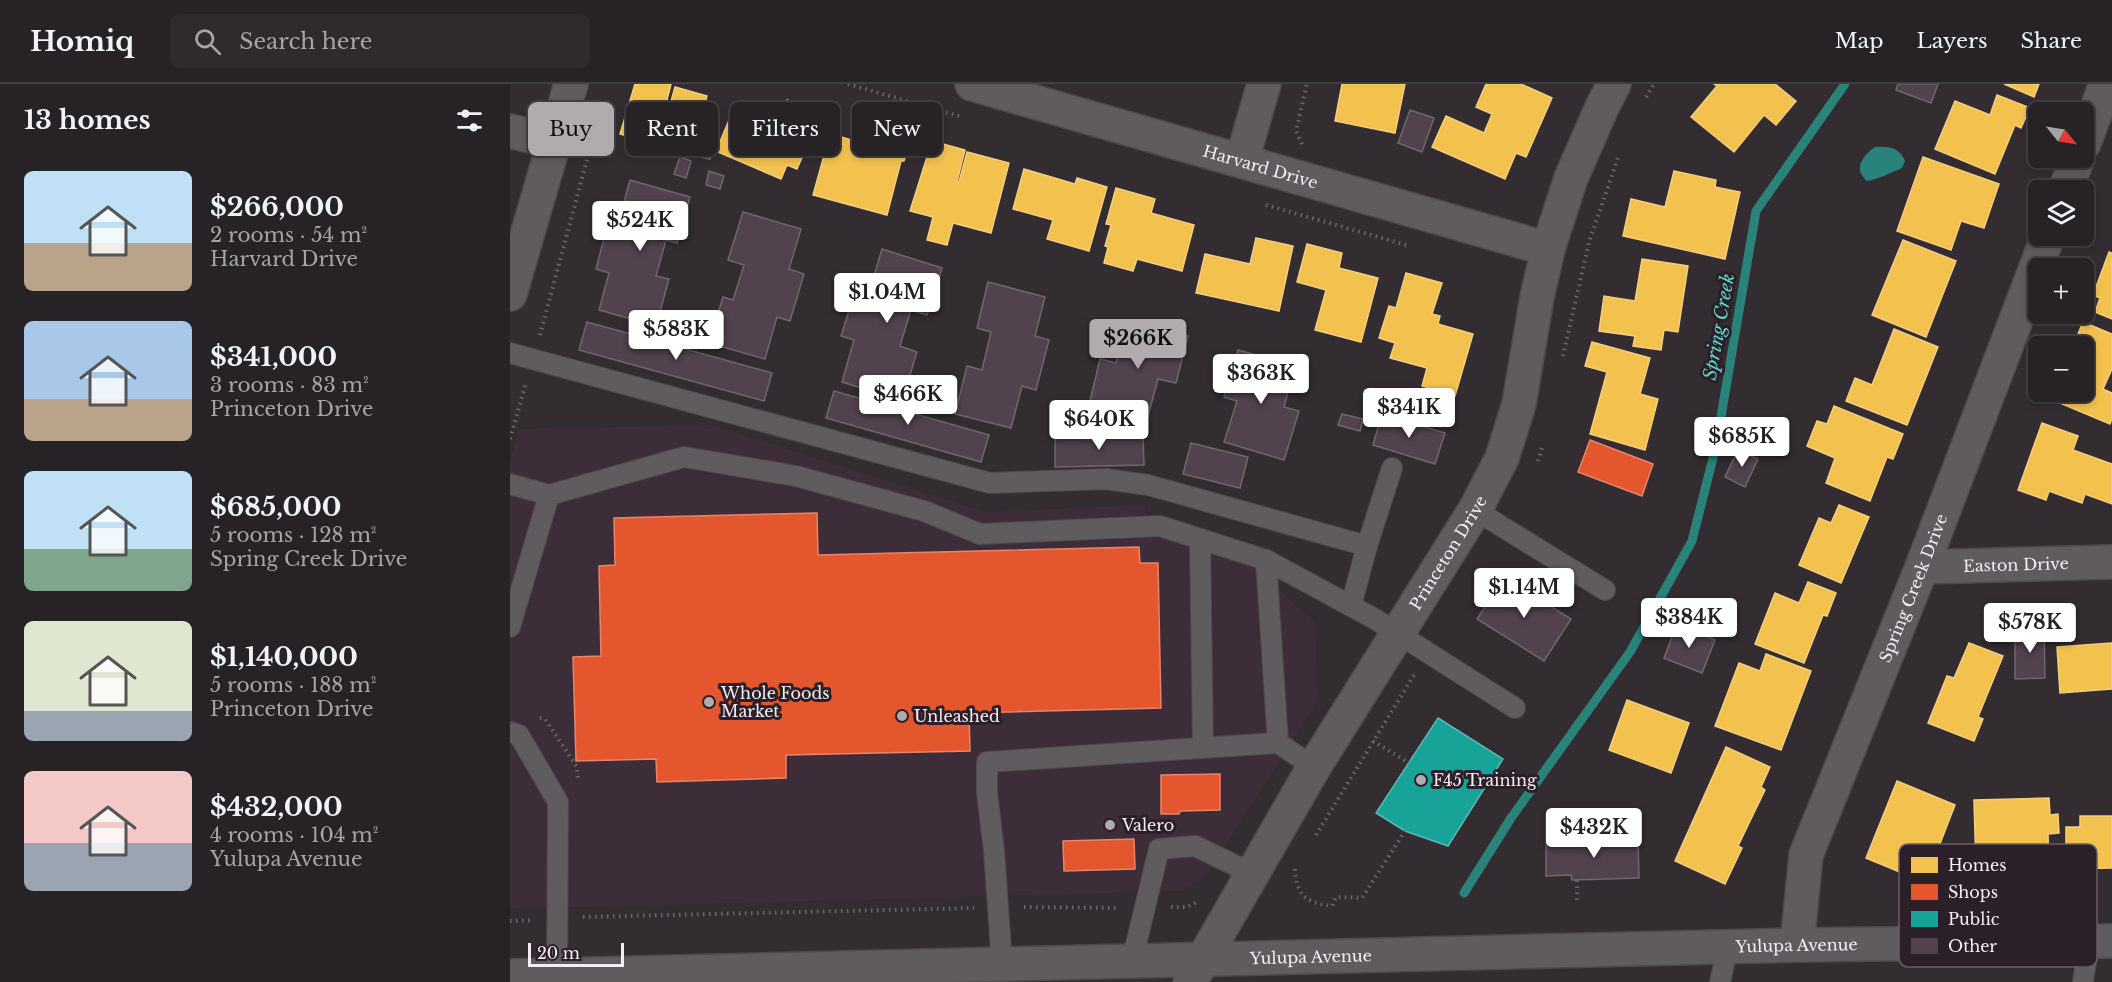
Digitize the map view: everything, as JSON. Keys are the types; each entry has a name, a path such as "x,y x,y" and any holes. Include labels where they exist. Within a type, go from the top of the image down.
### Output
{"street":[{"path":"565,102 571,84"},
{"name":"Harvard Drive","path":"972,84 1548,249"},
{"path":"1242,160 1264,84"},
{"name":"Princeton Drive","path":"1196,970 1314,767 1399,635 1475,510 1502,458 1519,404 1537,297 1548,249 1571,178 1614,84"},
{"path":"2094,116 2106,84"},
{"path":"510,131 528,136"},
{"path":"510,294 549,156"},
{"name":"Spring Creek Drive","path":"1797,945 1806,855 1922,567 2044,246"},
{"name":"Easton Drive","path":"1922,567 2112,562"},
{"name":"Yulupa Avenue","path":"510,976 557,978 880,974 1002,964 1132,961 1196,970 1728,947 1899,944"}],"lane":[{"path":"510,353 990,483 1106,479 1148,486 1367,546"},
{"path":"510,484 549,495 684,457 796,476 924,511 980,534 1160,526 1266,560 1351,606 1515,708"},
{"path":"1351,606 1392,468"},
{"path":"510,627 549,495"},
{"path":"1475,510 1605,590"},
{"path":"1200,539 1203,747"},
{"path":"1266,560 1278,743"},
{"path":"510,732 519,735 558,802 557,978"},
{"path":"1002,964 987,793 987,762 1278,743 1314,767"},
{"path":"1132,961 1159,849 1195,846 1253,874"},
{"path":"1720,982 1728,947"},
{"path":"2083,982 2090,967"}],"path":[{"path":"848,84 963,117"},
{"path":"1303,146 1296,131 1307,84"},
{"path":"510,438 588,156"},
{"path":"1263,204 1412,247"},
{"path":"1313,840 1427,653"},
{"path":"537,718 544,719 577,767 578,784"},
{"path":"1373,741 1409,763"},
{"path":"1301,860 1295,870 1296,882 1301,894 1314,904 1332,906 1336,897 1362,898 1405,831"},
{"path":"1577,880 1577,900"}],"shaded area":[{"path":"1875,147 1893,148 1903,156 1905,161 1902,168 1867,181 1860,167 1866,154"},
{"path":"712,425 985,512 1145,505 1146,533 1256,568 1315,623 1318,701 1208,873 1183,891 510,909 510,461 519,429"}],"building: Homes":[{"path":"635,84 671,84 666,102 630,102"},
{"path":"1342,84 1405,84 1395,133 1335,121"},
{"path":"1486,84 1521,84 1552,98 1526,157 1516,153 1505,179 1432,147 1446,116 1484,133 1492,114 1476,107"},
{"path":"1714,84 1775,84 1796,101 1776,125 1764,115 1734,152 1691,117 1717,86"},
{"path":"2004,84 2039,84 2034,97"},
{"path":"675,87 707,96 705,102 671,102"},
{"path":"1997,95 2028,107 2021,128 2015,125 1995,174 1935,149 1955,101 1990,115"},
{"path":"626,114 626,136 620,134"},
{"path":"730,118 730,156 803,156 797,169 787,165 781,179 718,152 718,146"},
{"path":"840,137 852,140 852,156 905,156 904,161 901,161 887,215 813,195 824,156 840,156"},
{"path":"942,144 965,150 957,182 959,182 967,152 1009,163 991,233 953,223 947,245 927,240 933,217 910,211 927,156 942,156"},
{"path":"1923,157 1999,184 1984,228 1961,221 1951,250 1897,231"},
{"path":"1024,169 1075,184 1077,178 1107,187 1089,251 1047,239 1053,220 1013,209"},
{"path":"1674,171 1716,180 1715,187 1740,192 1725,259 1623,236 1631,199 1665,207"},
{"path":"1116,188 1155,199 1151,213 1194,225 1182,271 1137,259 1133,271 1104,263 1108,247 1105,246 1111,225 1106,224"},
{"path":"1256,238 1293,246 1279,311 1196,293 1205,254 1250,264"},
{"path":"1903,240 1956,261 1926,337 1872,315"},
{"path":"1307,244 1342,253 1339,268 1378,278 1361,342 1315,330 1326,290 1297,282"},
{"path":"2109,252 2112,253 2112,319 2095,312 2100,298 2094,295"},
{"path":"1642,259 1688,266 1678,332 1664,330 1661,350 1633,346 1635,336 1599,331 1604,296 1635,301"},
{"path":"1406,273 1442,283 1432,314 1440,316 1438,324 1473,334 1455,396 1422,386 1427,368 1390,358 1395,343 1379,338 1389,306 1396,308"},
{"path":"2082,324 2088,324 2112,334 2112,369 2103,389 2112,393 2110,424 2057,402 2094,402 2094,336 2077,336"},
{"path":"1894,329 1938,347 1907,425 1846,401 1855,378 1872,385"},
{"path":"1592,342 1650,358 1640,394 1658,399 1645,450 1590,434 1607,372 1585,366"},
{"path":"1834,406 1903,434 1893,459 1887,457 1870,501 1826,483 1835,458 1807,446 1817,421 1827,424"},
{"path":"2042,423 2078,436 2073,450 2112,464 2112,504 2085,494 2082,503 2049,491 2046,500 2018,490"},
{"path":"1839,505 1869,517 1841,583 1799,565 1819,518 1831,523"},
{"path":"1808,582 1836,593 1827,616 1823,615 1804,663 1755,644 1775,593 1799,603"},
{"path":"1969,643 2003,656 1978,717 1983,719 1974,741 1928,723 1947,676 1954,678"},
{"path":"2112,643 2112,689 2060,693 2057,647"},
{"path":"1766,654 1811,671 1781,750 1715,726 1739,663 1760,671"},
{"path":"1627,700 1689,723 1671,773 1609,750"},
{"path":"1726,747 1770,767 1761,787 1765,790 1738,846 1742,848 1725,884 1675,861"},
{"path":"1897,781 1955,805 1940,844 1899,844 1899,872 1866,858"},
{"path":"2049,798 2050,815 2058,814 2059,833 2048,834 2048,844 1975,844 1974,800"},
{"path":"2080,816 2112,816 2112,868 2097,868 2097,844 2066,844 2066,827 2080,827"}],"building: Shops":[{"path":"1590,440 1653,464 1642,496 1578,472"},
{"path":"817,513 818,555 1139,547 1140,563 1158,563 1161,708 969,713 970,751 786,755 786,778 657,782 656,759 576,761 573,657 601,656 599,566 615,565 614,518"},
{"path":"1220,774 1220,810 1161,814 1161,775"},
{"path":"1134,839 1135,869 1064,871 1063,841"}],"building: Public":[{"path":"1438,718 1503,759 1448,846 1405,831 1376,813"}],"building: Other":[{"path":"1898,84 1938,84 1931,103 1896,90"},
{"path":"1410,110 1434,118 1422,152 1398,143"},
{"path":"695,156 711,156 710,159"},
{"path":"680,157 691,161 686,178 674,174"},
{"path":"709,171 724,176 720,189 706,185"},
{"path":"630,180 690,197 677,243 666,240 656,276 669,279 656,326 599,310 609,273 596,269 609,219 619,221"},
{"path":"743,212 801,229 789,269 804,274 790,321 777,317 765,359 709,343 723,297 733,300 744,265 728,260"},
{"path":"882,249 942,268 927,315 911,310 900,346 917,352 902,401 842,382 854,340 841,336 857,285 870,289"},
{"path":"988,282 1045,297 1035,336 1049,340 1036,390 1022,386 1011,428 955,414 967,366 982,370 991,332 977,328"},
{"path":"1127,320 1188,336 1176,383 1158,379 1147,420 1089,405 1100,359 1116,363"},
{"path":"587,322 772,373 764,401 579,350"},
{"path":"1238,350 1295,366 1284,407 1299,411 1284,460 1224,442 1237,401 1224,397"},
{"path":"834,391 989,435 981,462 826,418"},
{"path":"1342,414 1363,419 1360,431 1338,425"},
{"path":"1382,414 1445,433 1435,464 1373,445"},
{"path":"1143,435 1144,465 1055,467 1055,437"},
{"path":"1191,443 1248,457 1240,488 1183,474"},
{"path":"1738,450 1758,459 1745,487 1725,477"},
{"path":"1504,577 1571,619 1544,661 1477,619"},
{"path":"1703,615 1719,623 1713,634 1697,627"},
{"path":"1677,624 1715,640 1702,673 1664,658"},
{"path":"2015,630 2044,630 2045,678 2015,679"},
{"path":"1638,839 1639,878 1572,880 1571,875 1546,876 1546,842"}],"waterway":[{"name":"Spring Creek","path":"1464,893 1511,818 1630,652 1692,541 1716,446 1756,211 1845,84"}],"place":[{"name":"Whole Foods Market","path":"709,702"},
{"name":"Unleashed","path":"902,716"},
{"name":"F45 Training","path":"1421,780"},
{"name":"Valero","path":"1110,825"}]}
